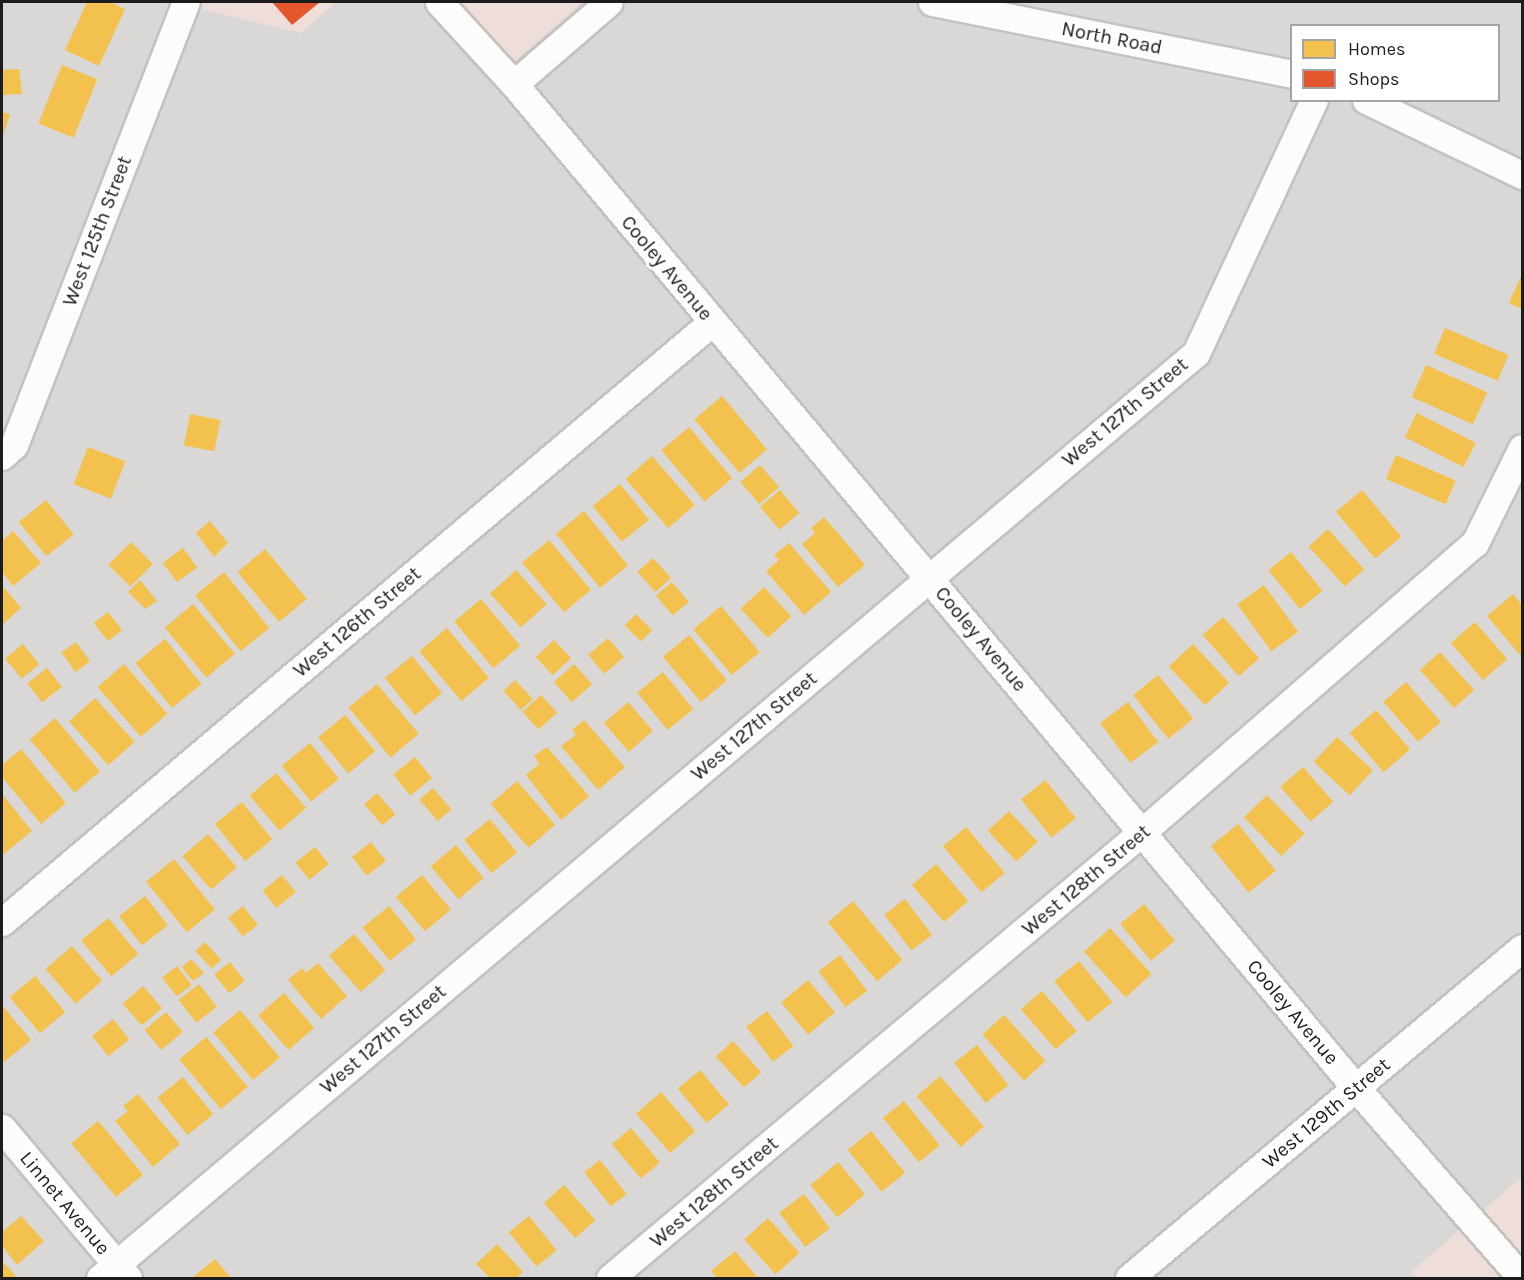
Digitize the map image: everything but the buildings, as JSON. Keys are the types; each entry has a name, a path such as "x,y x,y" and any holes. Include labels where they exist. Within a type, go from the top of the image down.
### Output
{"street":[{"name":"West 125th Street","path":"2,456 14,445 186,2"},
{"name":"Cooley Avenue","path":"439,2 514,84 712,322 930,577 1356,1088 1522,1278"},
{"path":"514,84 609,2"},
{"name":"North Road","path":"932,2 1290,74"},
{"name":"West 127th Street","path":"115,1274 1196,352 1313,102"},
{"path":"1370,102 1522,175"},
{"name":"West 126th Street","path":"2,922 712,322"},
{"name":"West 128th Street","path":"610,1278 1142,832 1475,543 1522,448"},
{"name":"West 129th Street","path":"1129,1278 1522,948"},
{"name":"Linnet Avenue","path":"2,1128 115,1274"}],"shaded area":[{"path":"2,2 1522,2 1522,1278 2,1278"},
{"path":"172,2 336,2 301,33"},
{"path":"421,2 582,2 491,82"},
{"path":"1522,1177 1522,1278 1417,1278 1411,1272"}]}
